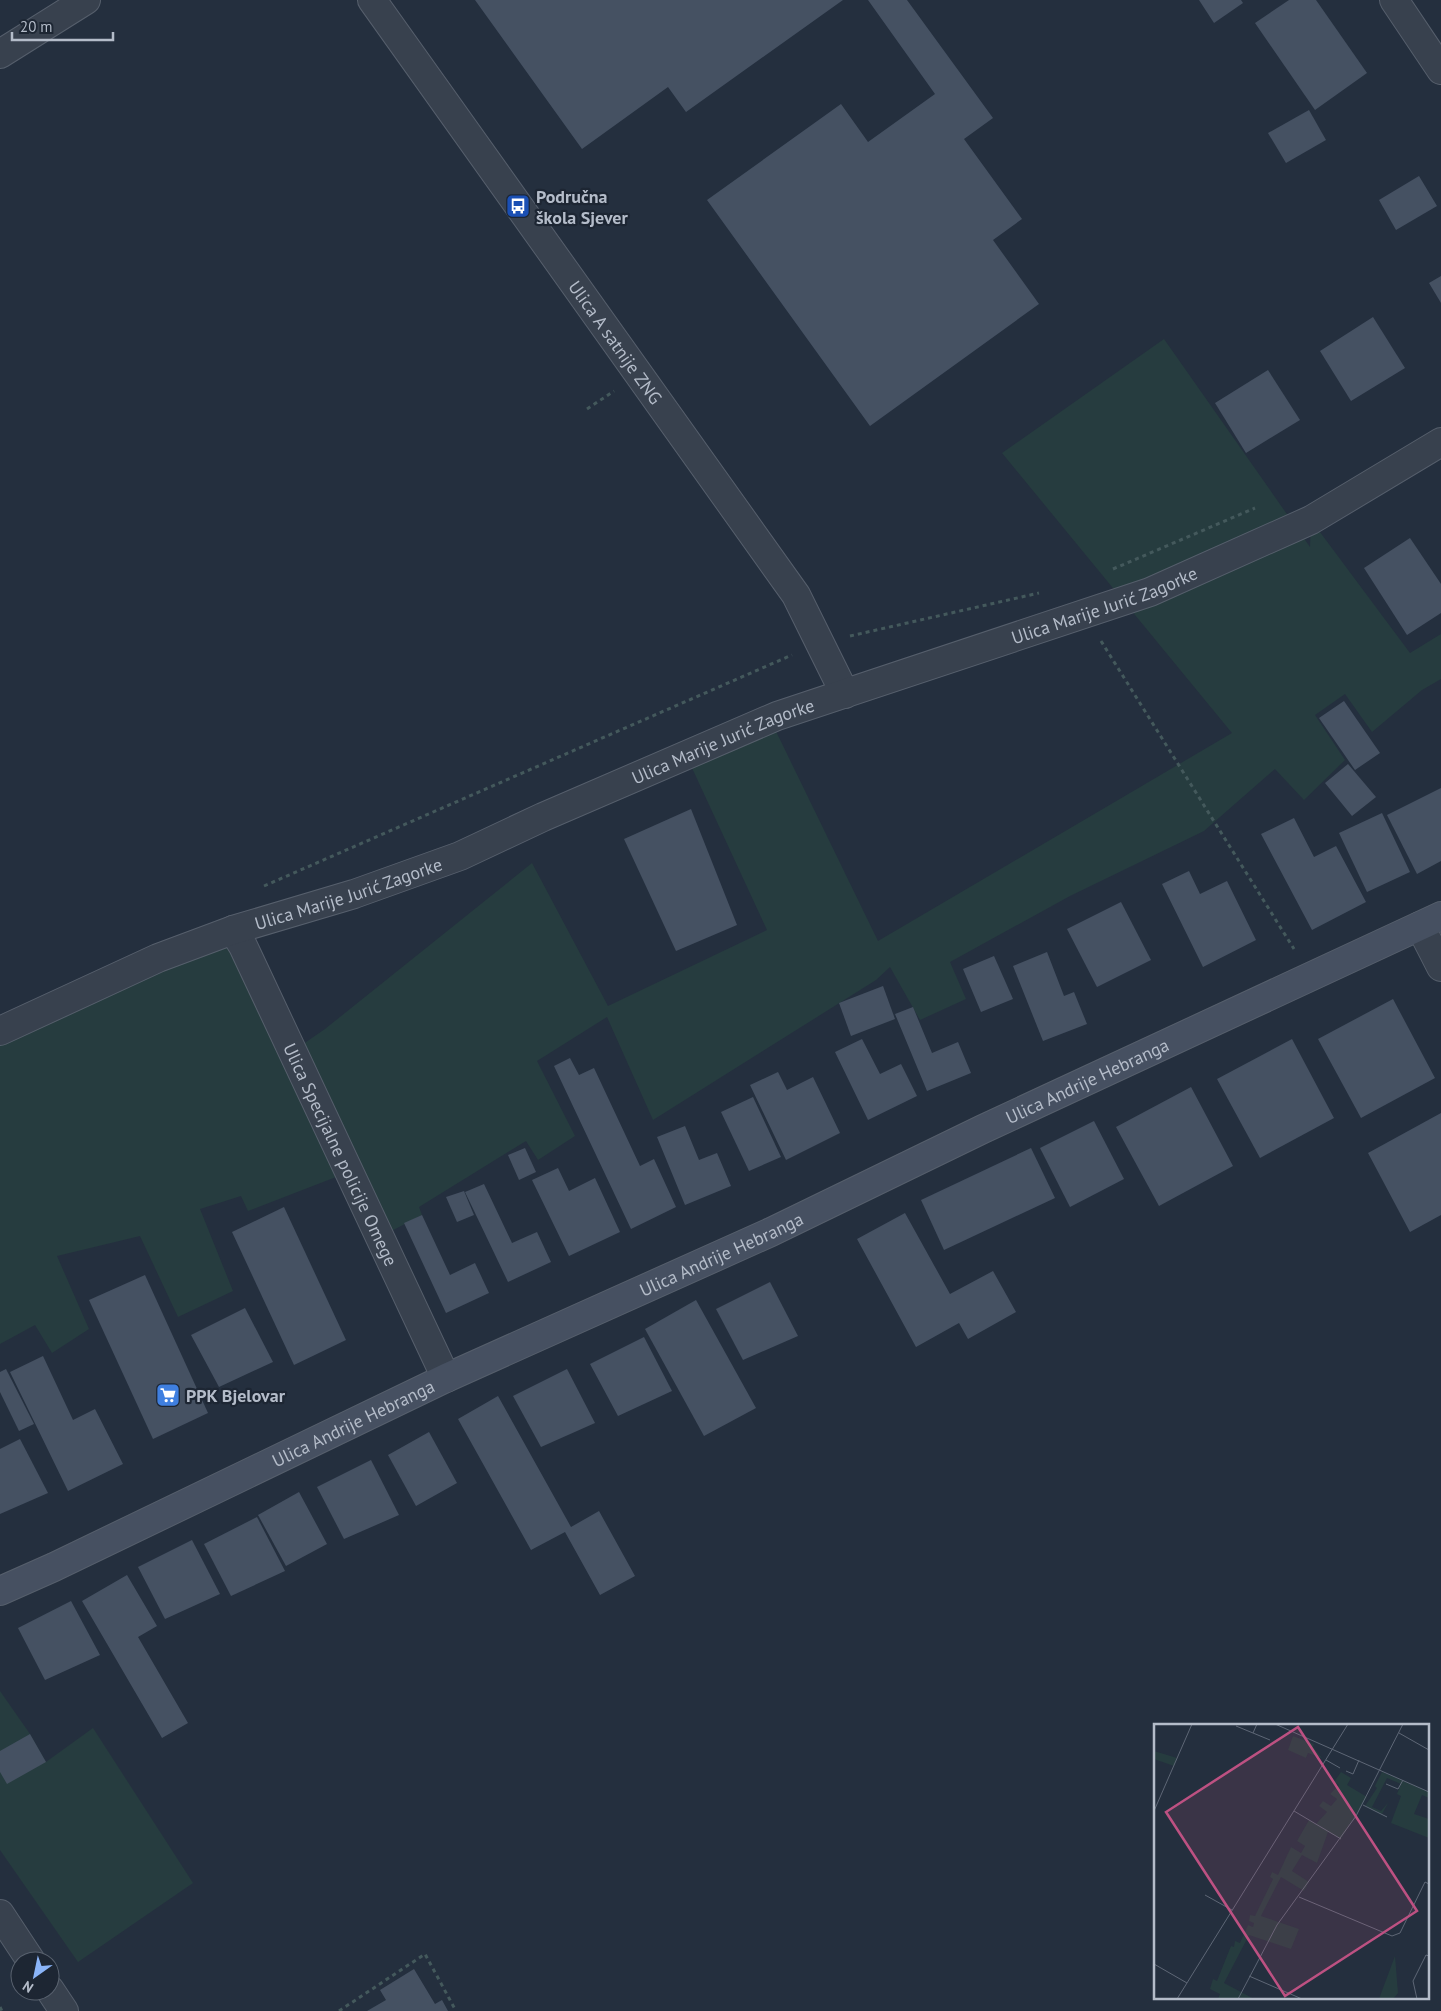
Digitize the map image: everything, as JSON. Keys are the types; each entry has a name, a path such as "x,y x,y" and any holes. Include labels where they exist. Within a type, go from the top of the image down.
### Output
{"main road":[{"name":"Ulica Andrije Hebranga","path":"0,1591 54,1567 446,1378 771,1232 983,1129 1430,921"}],"street":[{"path":"0,54 86,0"},
{"name":"Ulica A satnije ZNG","path":"372,0 796,596 845,694"},
{"path":"1394,0 1441,70"},
{"name":"Ulica Marije Jurić Zagorke","path":"0,1032 158,958 233,930 354,894 460,856 543,817 777,716 1150,592 1311,520 1441,442"},
{"path":"1430,921 1441,967"},
{"name":"Ulica Specijalne policije Omege","path":"233,930 243,946 446,1378"},
{"path":"0,1914 24,1951"}],"path":[{"path":"1109,571 1259,506"},
{"path":"256,889 820,642 1045,592"},
{"path":"1096,634 1297,954"},
{"path":"339,2011 425,1954 456,2011"},
{"path":"0,2007 2,2011"}],"green space":[{"path":"1164,339 1310,547 1311,520 1410,653 1441,634 1441,679 1422,690 1372,732 1345,694 1315,715 1345,760 1304,800 1275,769 1204,831 1070,896 950,962 966,999 920,1020 890,967 876,980 653,1120 607,1017 537,1061 575,1136 538,1160 526,1141 419,1207 422,1215 380,1237 349,1172 248,1211 241,1196 200,1209 233,1291 178,1317 140,1236 57,1256 89,1329 52,1353 35,1325 0,1344 0,1031 233,930 293,1051 325,1029 532,863 608,1006 767,930 686,755 770,719 878,941 1232,733 1002,453"},
{"path":"0,1691 30,1734 46,1762 93,1728 193,1883 78,1962 0,1850"}],"building":[{"path":"475,0 843,0 686,112 668,87 582,149"},
{"path":"868,0 907,0 993,118 964,139 1022,219 993,240 1039,304 870,426 707,200 841,104 868,142 935,94"},
{"path":"1199,0 1241,0 1243,3 1214,23"},
{"path":"1289,0 1316,0 1367,73 1315,110 1255,23"},
{"path":"1309,110 1326,140 1286,163 1268,133"},
{"path":"1419,176 1437,206 1396,230 1379,200"},
{"path":"1441,276 1441,303 1429,283"},
{"path":"1373,317 1405,368 1351,401 1320,351"},
{"path":"1268,370 1300,420 1246,453 1215,403"},
{"path":"1410,538 1441,584 1441,613 1407,635 1364,568"},
{"path":"1344,701 1380,753 1355,770 1319,718"},
{"path":"1348,764 1376,797 1352,816 1325,783"},
{"path":"1441,788 1441,861 1417,874 1387,815"},
{"path":"691,809 737,925 676,951 624,839"},
{"path":"1382,813 1410,872 1367,892 1339,833"},
{"path":"1294,818 1314,857 1336,846 1366,902 1312,930 1261,834"},
{"path":"1189,871 1200,894 1227,881 1256,940 1203,967 1162,884"},
{"path":"1121,902 1151,960 1097,987 1067,929"},
{"path":"1047,952 1064,996 1074,992 1087,1024 1043,1041 1013,966"},
{"path":"994,956 1013,999 981,1012 963,969"},
{"path":"883,986 895,1019 851,1036 839,1003"},
{"path":"1393,999 1435,1078 1361,1118 1318,1039"},
{"path":"913,1007 932,1053 958,1042 971,1073 927,1091 895,1014"},
{"path":"862,1039 880,1074 901,1064 917,1096 868,1120 835,1052"},
{"path":"1292,1039 1334,1118 1260,1158 1217,1079"},
{"path":"570,1058 579,1075 594,1068 640,1166 654,1159 676,1207 631,1229 554,1066"},
{"path":"778,1072 787,1090 813,1077 840,1133 786,1160 750,1085"},
{"path":"1191,1087 1233,1166 1159,1206 1116,1127"},
{"path":"753,1097 781,1157 749,1171 721,1112"},
{"path":"1441,1113 1441,1215 1410,1232 1368,1153"},
{"path":"1094,1121 1124,1179 1070,1207 1040,1148"},
{"path":"685,1126 699,1160 717,1153 731,1186 685,1205 657,1137"},
{"path":"525,1148 536,1172 519,1180 508,1155"},
{"path":"1031,1148 1055,1198 944,1250 921,1200"},
{"path":"558,1168 569,1191 595,1178 620,1232 569,1256 532,1180"},
{"path":"484,1184 512,1243 537,1232 551,1262 508,1282 465,1192"},
{"path":"464,1191 474,1215 457,1222 446,1197"},
{"path":"284,1207 346,1340 294,1365 232,1232"},
{"path":"905,1213 950,1294 993,1271 1016,1312 968,1339 959,1323 916,1347 857,1239"},
{"path":"422,1215 450,1275 475,1263 489,1293 446,1313 404,1223"},
{"path":"145,1275 208,1413 153,1439 89,1300"},
{"path":"770,1282 798,1336 743,1360 716,1309"},
{"path":"696,1300 756,1408 704,1436 645,1329"},
{"path":"245,1308 273,1362 219,1387 191,1335"},
{"path":"644,1337 672,1391 618,1416 590,1364"},
{"path":"43,1356 73,1420 95,1409 123,1464 68,1491 10,1372"},
{"path":"6,1369 34,1424 19,1431 0,1392 0,1372"},
{"path":"567,1369 595,1423 541,1447 513,1396"},
{"path":"498,1396 571,1527 599,1511 635,1576 600,1595 565,1532 531,1550 458,1419"},
{"path":"429,1432 457,1483 416,1506 388,1455"},
{"path":"20,1439 48,1493 0,1514 0,1449"},
{"path":"371,1460 399,1515 344,1539 317,1487"},
{"path":"299,1492 327,1544 286,1566 258,1515"},
{"path":"257,1517 285,1571 231,1596 204,1544"},
{"path":"192,1540 220,1594 165,1619 138,1567"},
{"path":"127,1575 157,1626 138,1637 188,1723 162,1738 82,1601"},
{"path":"71,1601 100,1655 45,1680 18,1628"},
{"path":"30,1734 46,1762 7,1784 0,1772 0,1751"},
{"path":"414,1969 435,2004 442,2000 448,2011 367,2011 386,2000 380,1990"}],"place":[{"name":"Područna škola Sjever","path":"518,206"},
{"name":"PPK Bjelovar","path":"168,1395"}]}
